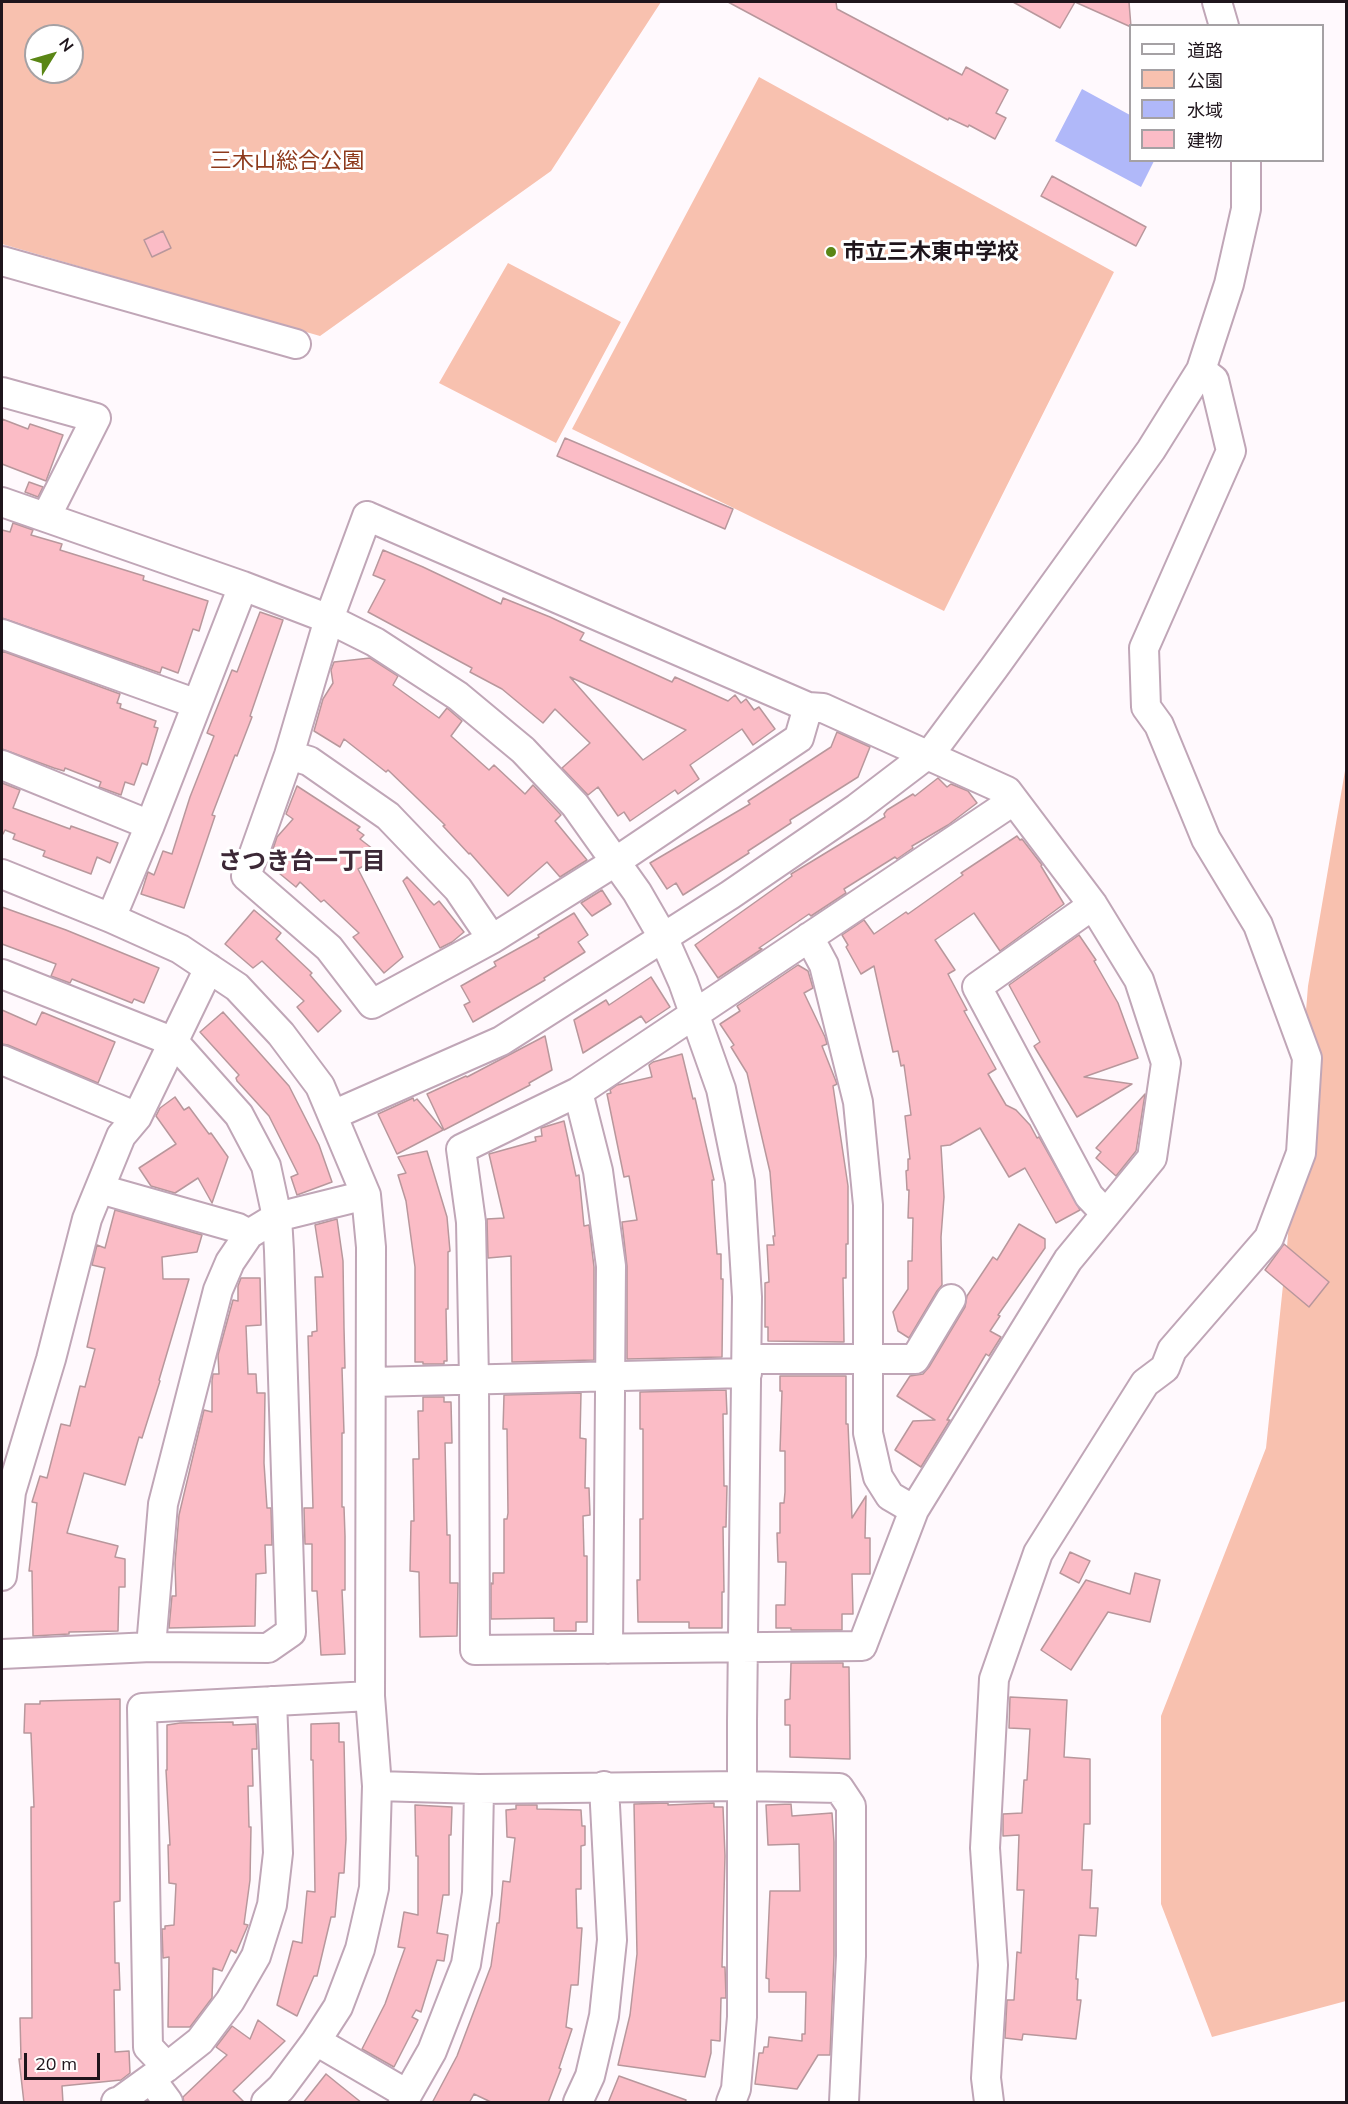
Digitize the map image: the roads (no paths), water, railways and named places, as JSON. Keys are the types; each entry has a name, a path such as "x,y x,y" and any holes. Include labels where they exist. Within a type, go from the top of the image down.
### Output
{"street":[{"path":"1217,2 1223,24"},
{"path":"333,1116 501,1041 730,895 857,808 933,750 1151,450 1201,370 1229,284 1246,209 1246,162"},
{"path":"2,261 296,344"},
{"path":"989,2103 986,2078 993,1965 985,1848 994,1679 1038,1553 1145,1383 1165,1368 1172,1350 1269,1238 1301,1153 1307,1058 1258,925 1206,839 1159,725 1146,707 1144,648 1231,451 1214,380 1201,370"},
{"path":"2,392 96,418 46,517"},
{"path":"2,502 243,586 329,619 375,642 458,696 523,750 575,805 637,892 663,937 683,982 721,1089 740,1182 747,1297 742,2017 736,2089 731,2103"},
{"path":"808,707 799,738 615,862 492,939 372,1004 329,948 246,876 289,755 329,619 368,516 808,707 823,708 1007,790 1013,801 1094,905 1139,980 1166,1063 1152,1158 1068,1260 914,1510 862,1646 475,1650 471,1222 460,1149 578,1092 1013,801"},
{"path":"111,918 150,825 243,586"},
{"path":"2,634 197,704"},
{"path":"289,755 309,761 388,816 458,889 492,939"},
{"path":"2,765 150,825"},
{"path":"2,874 180,949 237,987 281,1034 320,1086 366,1195 371,1247 370,1696 377,1786 374,1888 360,1949 338,2007 281,2088 266,2103"},
{"path":"1094,905 977,987 1089,1196 1106,1214"},
{"path":"809,937 824,965 858,1102 868,1205 868,1433 878,1477 890,1496 914,1510"},
{"path":"2,1576 10,1492 51,1359 87,1219 121,1136 137,1117 209,968"},
{"path":"2,974 174,1042 239,1115 266,1166 277,1217 279,1251 291,1632 268,1648 151,1647 2,1654"},
{"path":"2,1060 137,1117"},
{"path":"578,1092 598,1171 611,1266 608,1649"},
{"path":"100,1189 238,1228 249,1234"},
{"path":"151,1647 164,1504 218,1290 230,1262 249,1234 277,1217 366,1195"},
{"path":"371,1382 610,1376 868,1358 915,1359 951,1299"},
{"path":"168,2103 148,2047 142,1708 370,1696"},
{"path":"116,2103 200,2041 230,2001 256,1956 272,1905 278,1853 272,1701"},
{"path":"377,1786 479,1789 604,1786 839,1788 851,1806 851,1956 844,2103"},
{"path":"578,2103 590,2076 604,2016 612,1940 604,1786"},
{"path":"316,2041 405,2098 432,2051 466,1964 477,1893 479,1789"}],"water":[{"path":"1082,89 1129,114 1129,162 1154,162 1141,187 1055,141"}],"place":[{"name":"市立三木東中学校","path":"831,252"}],"district":[{"name":"さつき台一丁目","path":"302,862"}],"park label":[{"name":"三木山総合公園","path":"287,161"}]}
